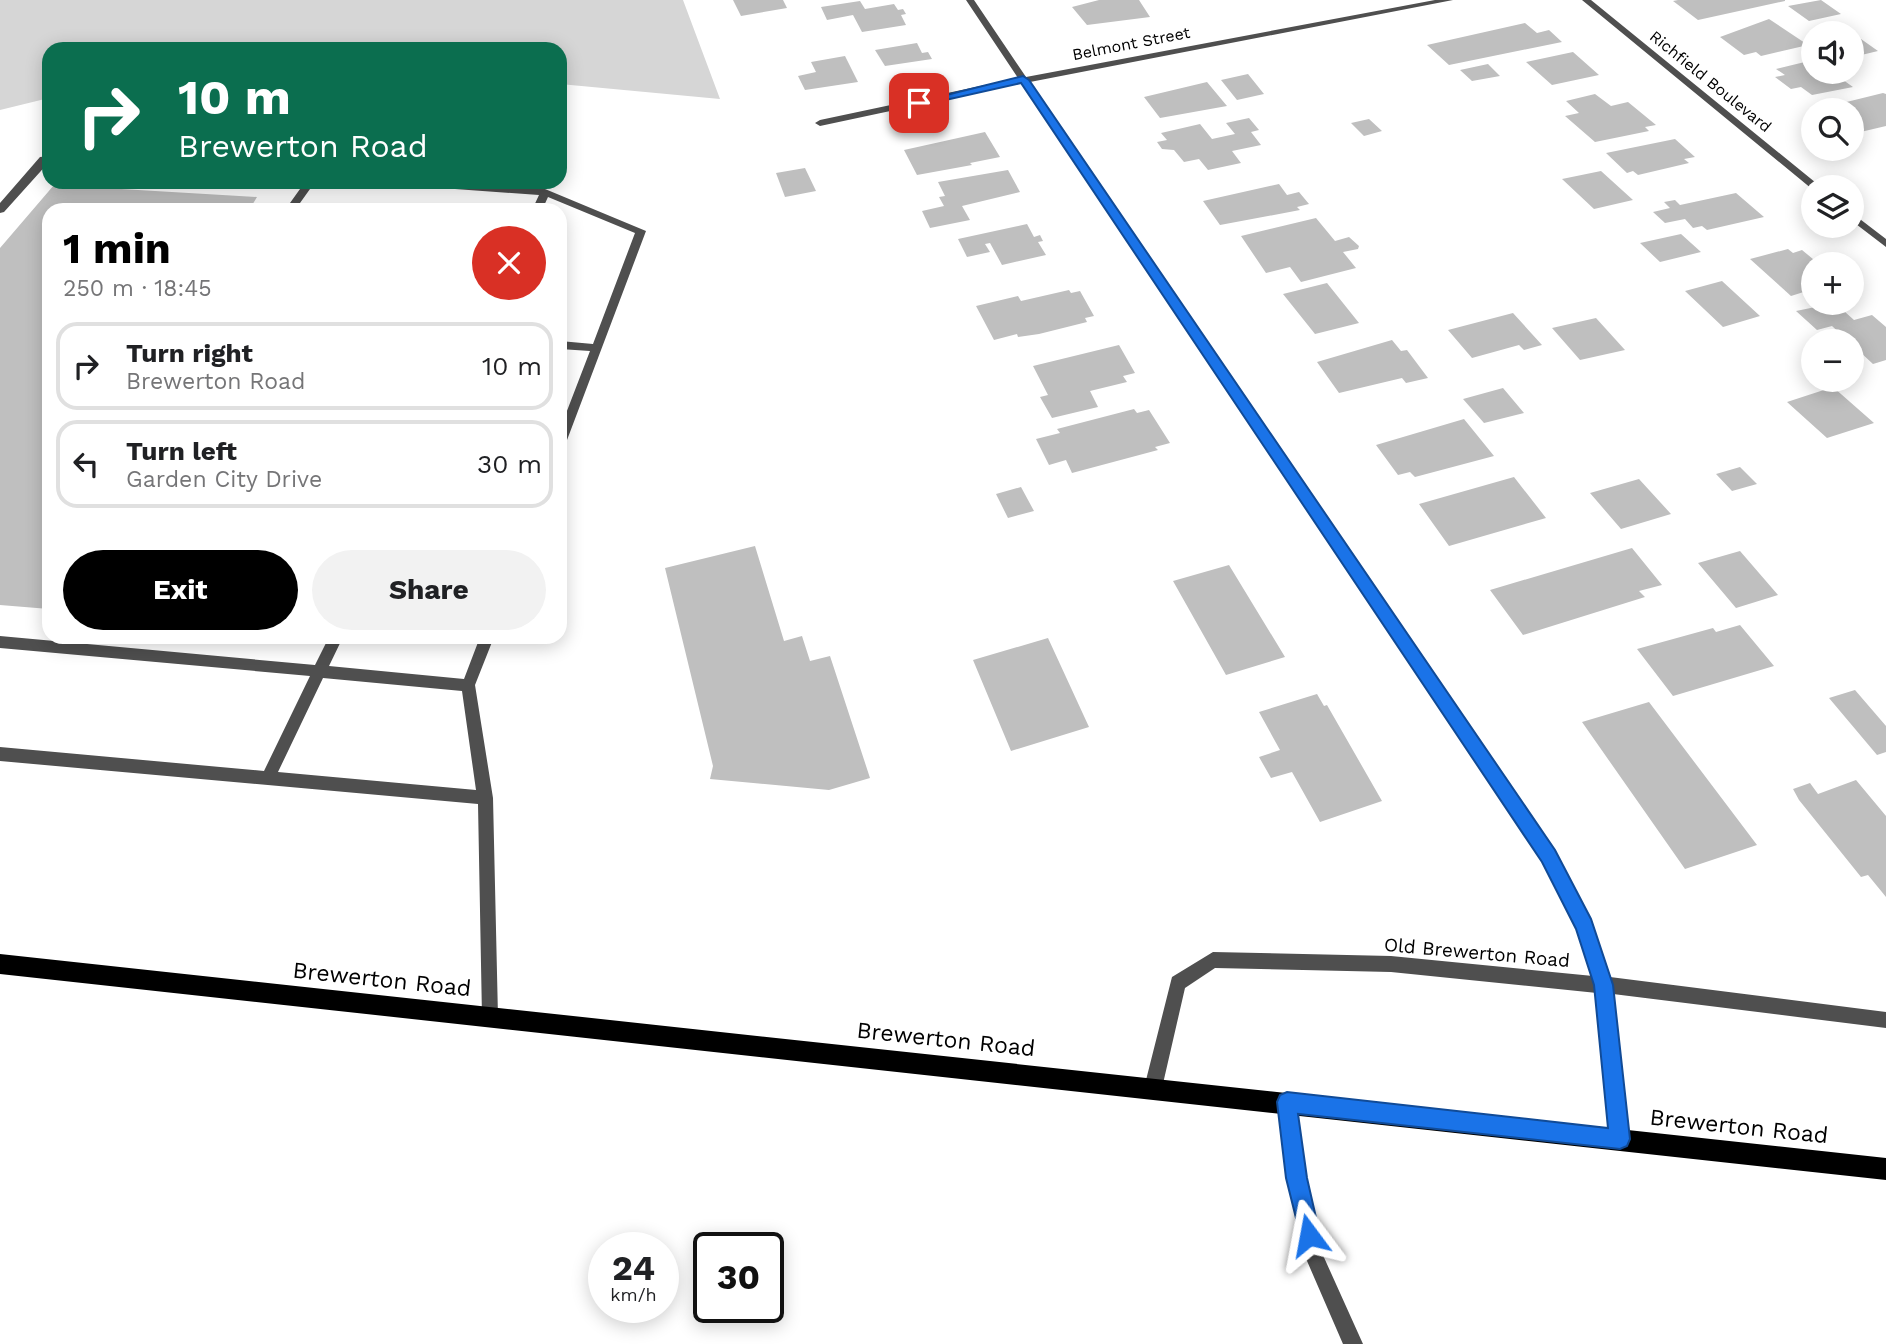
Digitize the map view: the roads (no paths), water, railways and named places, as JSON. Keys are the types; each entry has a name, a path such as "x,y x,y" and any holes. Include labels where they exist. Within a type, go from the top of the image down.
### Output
{"main road":[{"name":"Brewerton Road","path":"0,964 1886,1169"}],"street":[{"path":"971,0 1548,856 1585,926 1604,985 1620,1139"},
{"name":"Belmont Street","path":"820,123 1023,80 1449,0"},
{"name":"Richfield Boulevard","path":"1586,0 1801,175"},
{"path":"0,210 42,161"},
{"path":"502,189 545,192 642,231 567,427"},
{"path":"540,203 545,192"},
{"path":"1864,226 1886,244"},
{"path":"567,346 597,348"},
{"path":"0,642 468,685"},
{"path":"268,778 332,644"},
{"path":"484,644 468,685 485,798 490,1017"},
{"path":"0,754 485,798"},
{"name":"Old Brewerton Road","path":"1153,1088 1178,983 1213,960 1391,964 1604,985 1886,1020"},
{"path":"1287,1102 1296,1178 1313,1254 1353,1344"}]}
